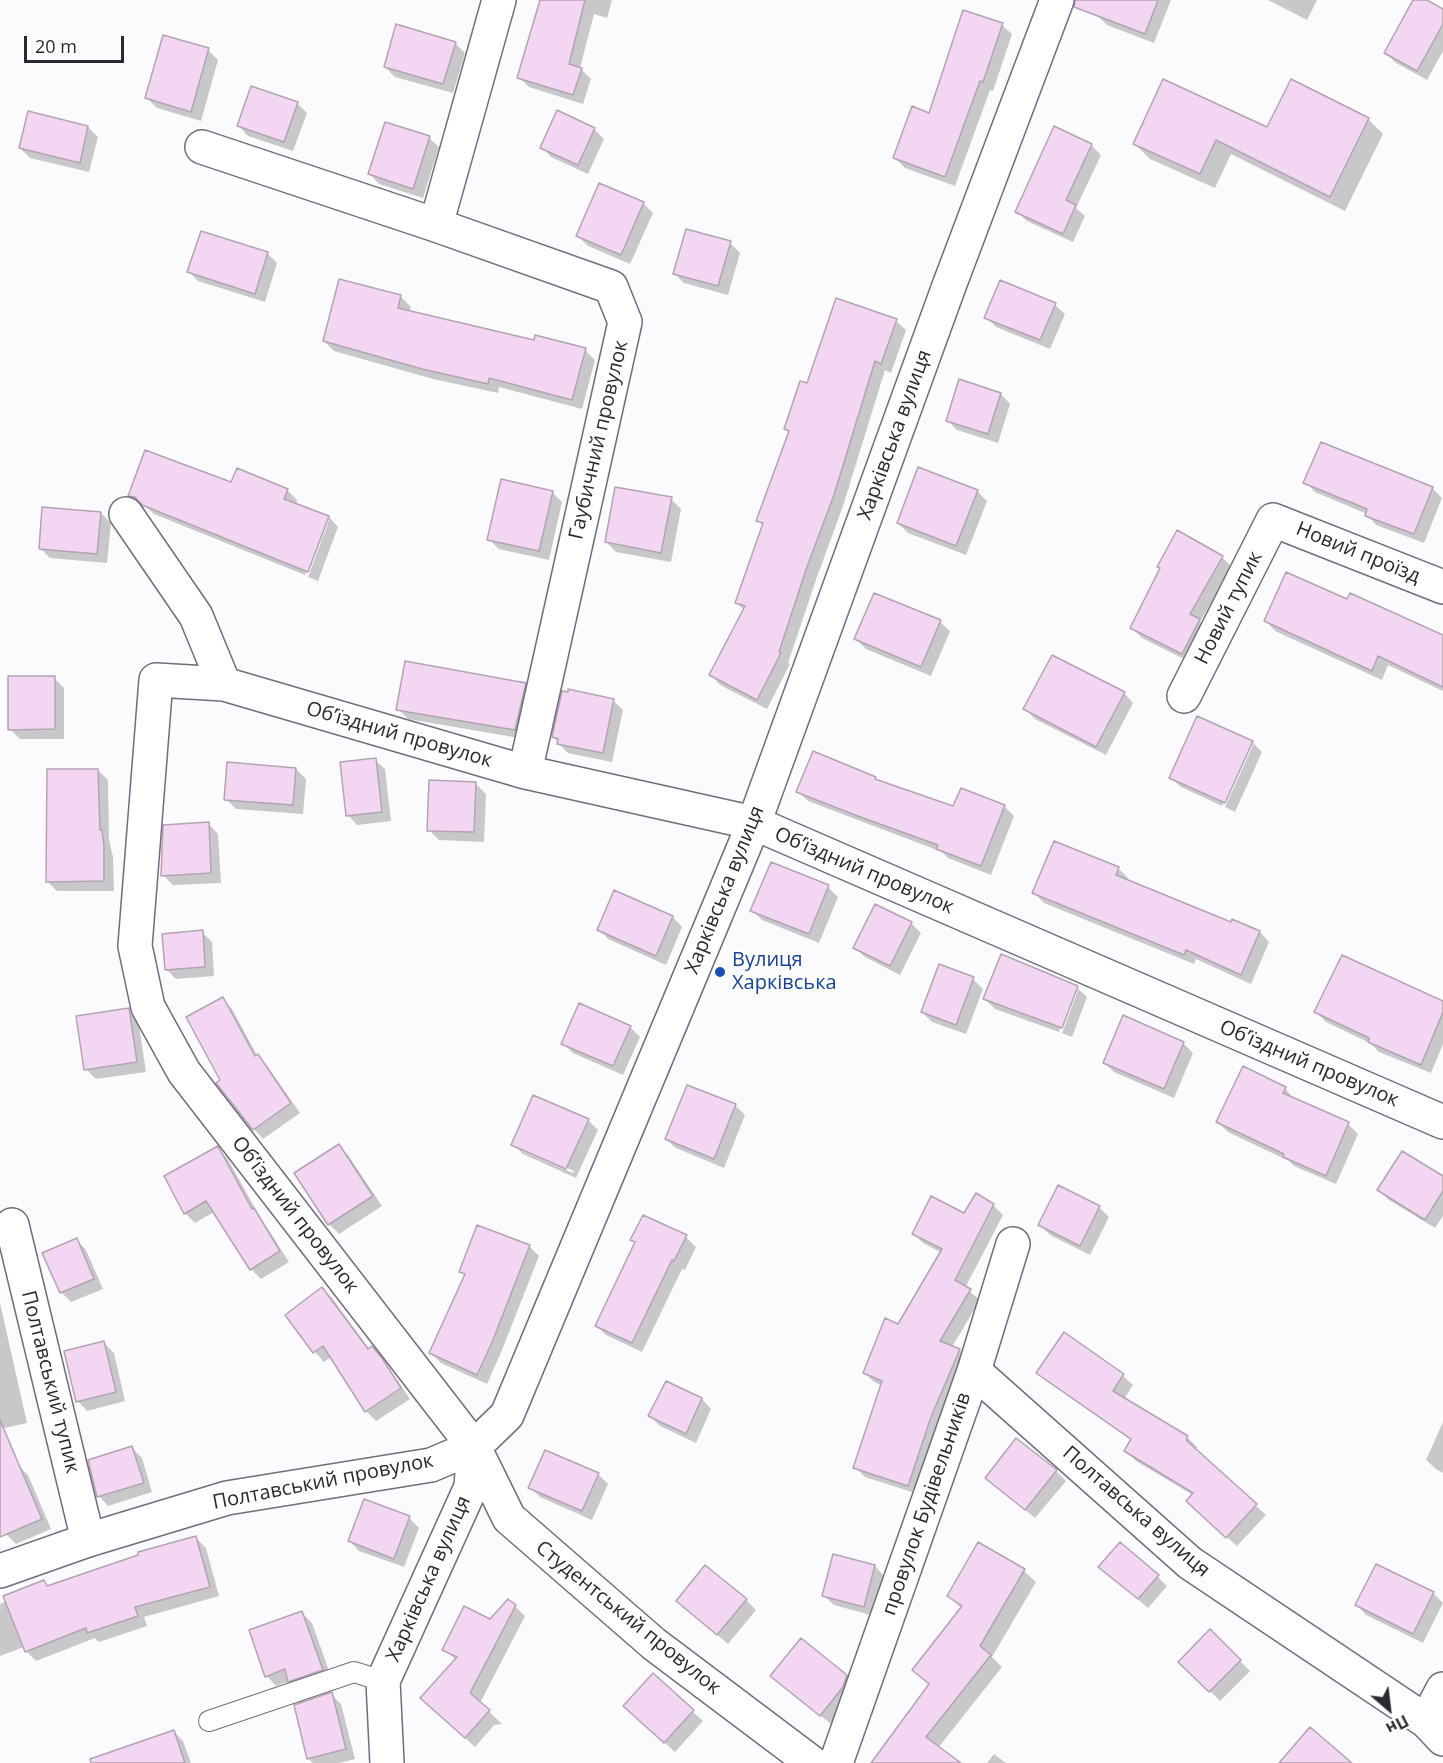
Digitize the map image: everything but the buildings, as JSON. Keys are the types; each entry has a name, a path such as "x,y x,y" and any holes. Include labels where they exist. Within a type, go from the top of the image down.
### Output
{"street":[{"path":"436,225 499,0"},
{"name":"Харківська вулиця","path":"387,1763 383,1681 471,1487 474,1447 507,1415 754,823 949,286 1058,0"},
{"name":"Гаубичний провулок","path":"201,147 436,225 611,287 626,322 525,772"},
{"path":"126,514 196,616 224,684"},
{"name":"Новий проїзд","path":"1273,520 1443,587"},
{"name":"Новий тупик","path":"1184,696 1273,520"},
{"name":"Обʼїздний провулок","path":"474,1447 184,1072 148,1007 135,946 156,680 224,684 525,772 754,823 1443,1122"},
{"name":"Полтавський тупик","path":"12,1225 88,1540"},
{"name":"провулок Будівельників","path":"836,1763 974,1371 1013,1244"},
{"name":"Полтавська вулиця","path":"974,1371 1190,1563 1435,1730 1443,1689"},
{"name":"Полтавський провулок","path":"0,1571 88,1540 227,1498 431,1465 474,1447"},
{"name":"Студентський провулок","path":"474,1447 509,1518 654,1644 812,1763"}],"lane":[{"path":"208,1721 354,1672 383,1681"}],"place":[{"name":"Вулиця Харківська","path":"720,972"}]}
